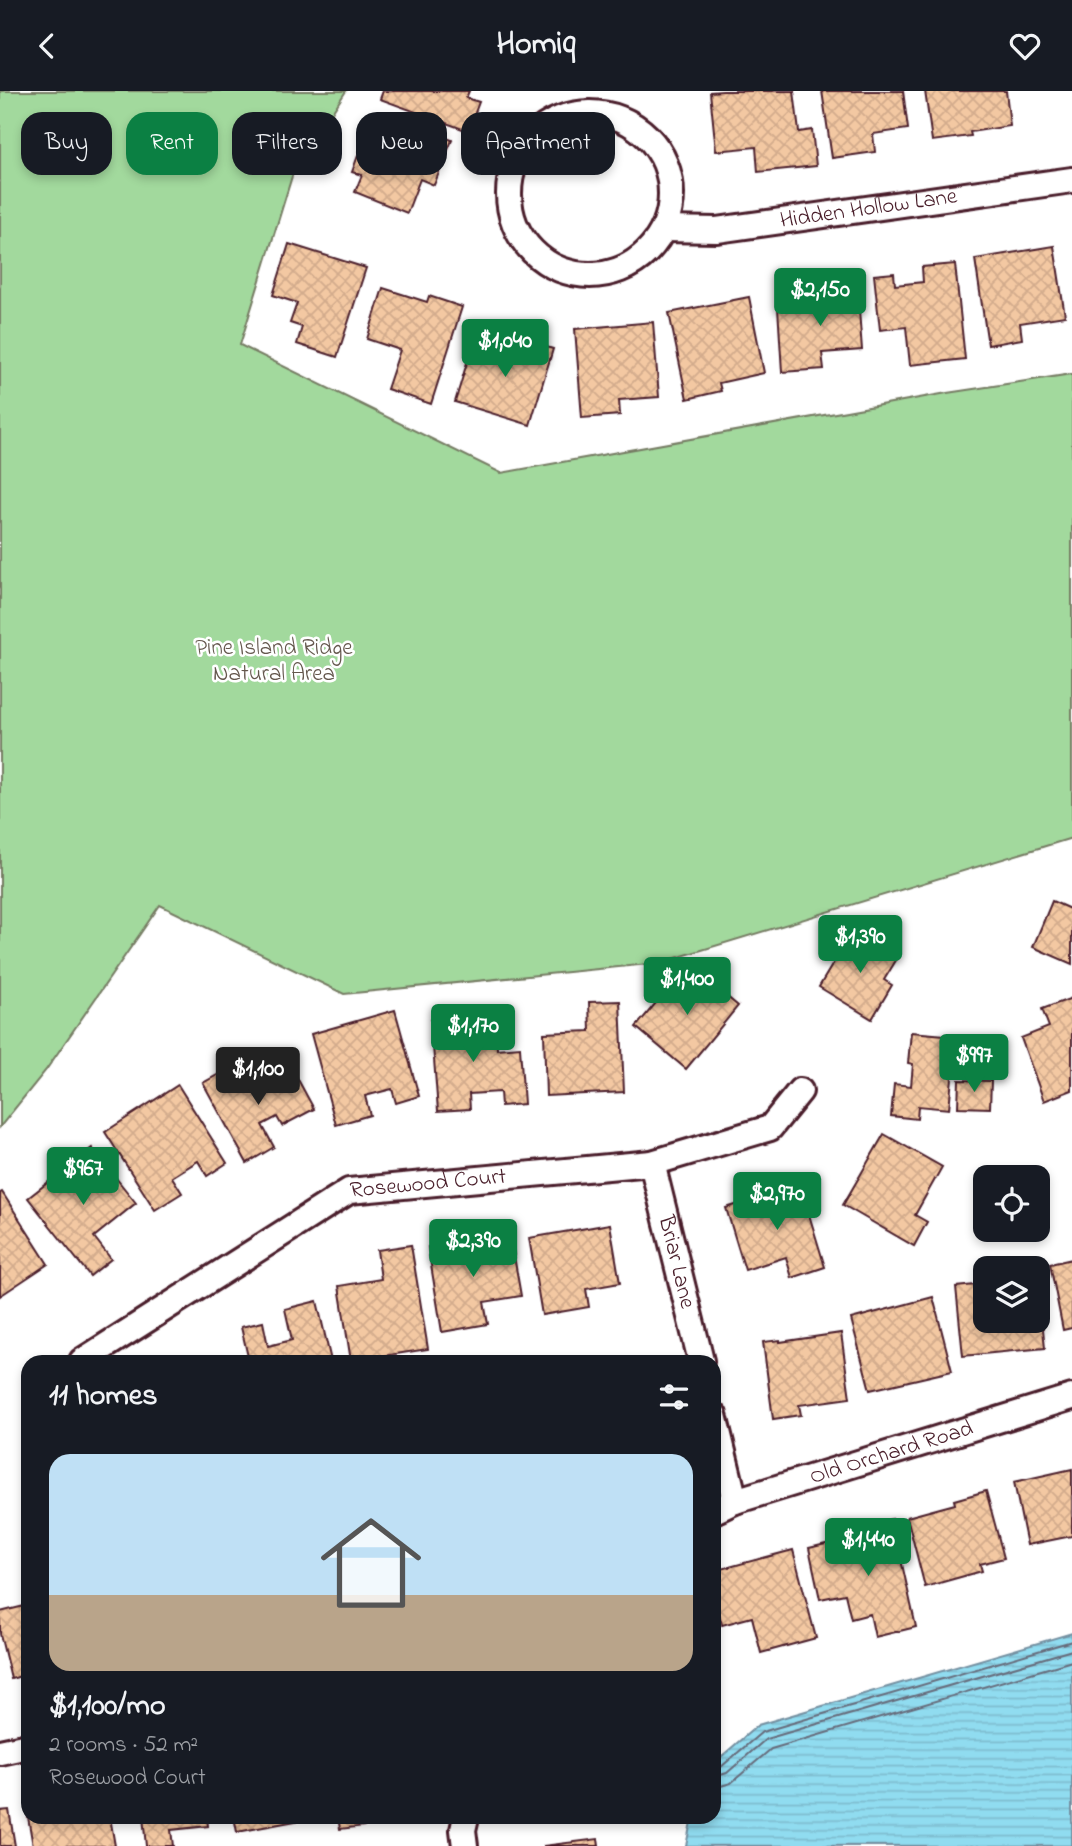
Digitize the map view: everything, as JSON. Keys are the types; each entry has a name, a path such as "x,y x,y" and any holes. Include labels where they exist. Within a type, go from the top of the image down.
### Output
{"street":[{"path":"578,113 607,113 633,124 654,142 668,167 672,195 664,229 653,246 634,263 610,273 584,276 559,270 537,256 520,237 510,212 509,187 515,162 529,139 551,122 567,116 578,113"},
{"name":"Hidden Hollow Lane","path":"664,229 717,230 1072,180"},
{"name":"Rosewood Court","path":"91,1355 349,1191 652,1163 770,1128 800,1091"},
{"name":"Briar Lane","path":"652,1163 700,1355"},
{"name":"Old Orchard Road","path":"724,1506 1072,1397"},
{"path":"721,1479 724,1506"},
{"path":"0,1752 21,1748"},
{"path":"465,1824 465,1846"}],"green space":[{"name":"Pine Island Ridge Natural Area","path":"0,91 346,91 332,112 232,112 232,175 292,175 240,345 501,473 947,393 1072,374 1072,838 659,963 344,994 160,905 46,1070 0,1127"}],"water":[{"path":"1072,1633 1072,1846 686,1846 691,1824 721,1824 721,1757 758,1725"}],"building":[{"path":"383,91 469,91 466,98 479,102 475,112 461,112 461,128 447,123 447,112 416,112 380,99"},
{"path":"794,91 799,132 812,130 816,166 758,172 756,147 716,151 710,92"},
{"path":"822,91 903,91 908,129 873,134 875,152 832,158"},
{"path":"925,91 1006,91 1010,126 970,132 971,136 932,141"},
{"path":"447,138 452,140 447,152"},
{"path":"362,175 438,175 434,185 420,179 407,213 355,192"},
{"path":"289,244 366,268 337,357 297,344 302,327 290,323 297,303 273,295"},
{"path":"1054,246 1065,316 1020,323 1022,339 988,345 975,259"},
{"path":"955,264 965,359 910,365 906,327 880,330 874,275 894,273 895,285 923,282 922,267"},
{"path":"857,283 862,350 822,353 824,369 782,372 778,308 813,305 812,286"},
{"path":"383,288 427,302 429,296 462,307 431,404 387,389 400,350 367,339"},
{"path":"749,297 764,373 719,383 721,391 687,399 669,313"},
{"path":"653,322 659,397 619,400 620,415 582,418 575,329"},
{"path":"509,336 553,349 530,425 455,402 473,343 504,352"},
{"path":"1052,901 1072,910 1072,964 1033,947"},
{"path":"853,930 898,957 884,980 892,985 872,1019 819,987"},
{"path":"688,964 738,1006 686,1069 636,1027"},
{"path":"1072,998 1072,1090 1044,1101 1021,1038 1049,1027 1042,1009"},
{"path":"620,1001 624,1092 546,1096 544,1033 590,1031 589,1002"},
{"path":"395,1010 419,1096 396,1103 392,1089 365,1096 370,1115 336,1125 311,1034"},
{"path":"476,1016 476,1028 496,1026 497,1049 520,1047 524,1104 501,1106 500,1092 469,1094 470,1109 438,1111 431,1020"},
{"path":"911,1032 956,1036 949,1109 918,1106 917,1119 891,1116 894,1084 911,1086 913,1064 908,1063"},
{"path":"289,1063 314,1109 282,1126 277,1117 262,1125 274,1147 247,1163 203,1083 230,1068 242,1089"},
{"path":"959,1080 991,1081 990,1108 958,1107"},
{"path":"178,1085 227,1163 207,1176 198,1161 172,1177 182,1193 155,1210 105,1132"},
{"path":"884,1134 942,1167 915,1215 927,1222 914,1246 843,1205"},
{"path":"92,1148 136,1203 94,1237 111,1259 90,1276 28,1198"},
{"path":"800,1185 825,1267 792,1278 786,1257 745,1270 726,1208"},
{"path":"2,1192 48,1264 0,1296 0,1193"},
{"path":"610,1224 620,1283 586,1289 589,1307 542,1315 529,1238"},
{"path":"510,1233 521,1296 484,1302 488,1324 442,1332 428,1247"},
{"path":"411,1245 428,1349 390,1355 350,1355 339,1286 381,1279 377,1250"},
{"path":"1072,1259 1072,1328 1063,1330 1050,1264"},
{"path":"973,1285 973,1333 1043,1333 1045,1348 963,1356 956,1287"},
{"path":"933,1297 952,1371 870,1390 851,1319"},
{"path":"317,1301 330,1355 248,1355 241,1327 263,1322 268,1346 292,1340 285,1309"},
{"path":"841,1333 850,1398 799,1405 801,1415 773,1419 763,1342"},
{"path":"1072,1469 1072,1536 1027,1545 1014,1482"},
{"path":"986,1491 1004,1558 980,1564 982,1571 925,1587 907,1517 955,1504 954,1500"},
{"path":"892,1519 916,1627 875,1637 870,1614 851,1619 845,1594 820,1599 809,1548 830,1543 832,1552 858,1546 854,1528"},
{"path":"793,1550 816,1638 761,1653 752,1617 722,1625 721,1569"},
{"path":"21,1607 21,1676 11,1679 0,1634 0,1612"},
{"path":"9,1810 15,1846 0,1846 0,1811"},
{"path":"29,1824 111,1824 115,1846 33,1846"},
{"path":"144,1824 208,1824 171,1830 173,1846 146,1846"},
{"path":"235,1824 280,1824 237,1832"},
{"path":"339,1824 382,1824 340,1829"},
{"path":"598,1839 599,1846 543,1846"}]}
